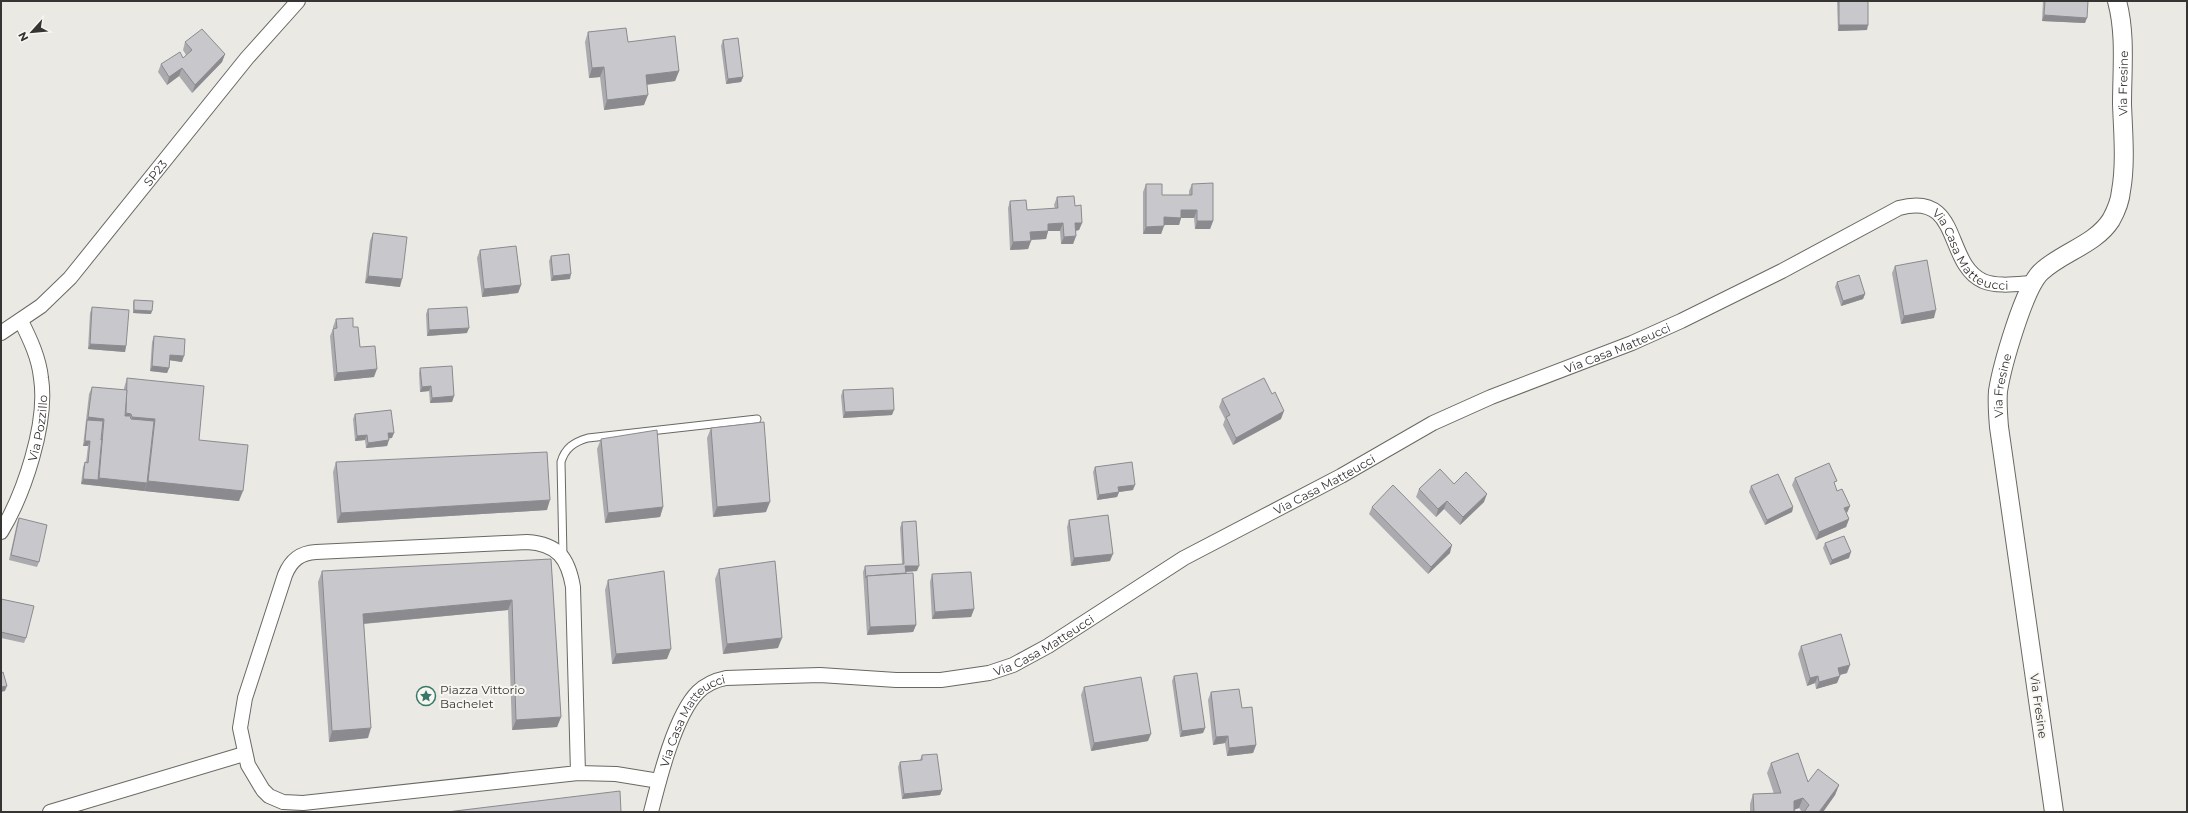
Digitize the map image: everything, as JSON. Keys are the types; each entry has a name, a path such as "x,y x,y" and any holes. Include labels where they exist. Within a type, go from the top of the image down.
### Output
{"street":[{"name":"SP23","path":"1,333 21,321 50,298 74,273 251,52 298,1"},
{"name":"Via Fresine","path":"2054,812 1997,410 2001,375 2026,296 2032,283 2041,272 2055,260 2102,230 2110,220 2119,201 2123,164 2122,50 2121,18 2117,1"},
{"name":"Via Casa Matteucci","path":"651,812 659,781 685,711 699,691 712,682 726,678 820,675 902,680 941,680 989,673 1013,665 1048,646 1177,562 1340,476 1433,423 1491,397 1627,345 1674,325 1782,271 1898,208 1912,205 1926,207 1937,212 1948,227 1966,265 1971,272 1983,281 1996,284 2032,283"},
{"name":"Via Pozzillo","path":"1,532 14,510 29,470 42,398 42,378 37,358 21,321"},
{"path":"578,773 573,587 569,569 563,556 548,545 527,542 316,552 295,558 285,574 245,698 240,728 244,754 253,776 263,790 276,799 288,803 578,773 616,774 659,781"},
{"path":"50,812 244,754"}],"lane":[{"path":"563,556 561,462 567,449 573,443 588,438 757,418"}],"building":[{"path":"1839,1 1868,1 1868,25 1839,25"},
{"path":"2045,1 2088,1 2087,18 2044,15"},
{"path":"626,28 628,42 675,36 679,71 646,75 648,95 607,100 604,67 592,68 588,32"},
{"path":"202,29 225,54 195,85 182,68 169,77 161,64 180,52 183,58 192,50 185,42"},
{"path":"738,38 743,77 728,79 723,40"},
{"path":"1213,183 1213,221 1197,221 1197,210 1181,210 1181,218 1164,217 1164,226 1146,227 1146,184 1162,184 1162,195 1192,195 1192,184"},
{"path":"1074,196 1075,206 1081,205 1082,223 1075,223 1076,236 1064,237 1063,223 1048,224 1048,231 1030,232 1031,241 1013,242 1010,201 1026,200 1027,210 1058,208 1057,197"},
{"path":"373,233 407,237 402,279 368,276"},
{"path":"516,246 521,285 484,289 480,250"},
{"path":"569,254 571,274 553,276 551,256"},
{"path":"1927,260 1936,310 1904,316 1895,266"},
{"path":"1859,275 1865,294 1843,301 1837,282"},
{"path":"134,300 153,301 152,311 134,310"},
{"path":"92,307 129,310 126,346 90,344"},
{"path":"467,307 469,328 429,330 428,309"},
{"path":"353,318 353,327 358,327 360,347 375,346 377,369 337,373 333,329 337,328 336,319"},
{"path":"154,336 185,339 184,356 170,355 169,368 152,366"},
{"path":"452,366 454,396 432,398 431,386 422,387 420,368"},
{"path":"127,378 204,386 199,440 248,445 243,491 148,481 155,419 132,417 131,414 126,413"},
{"path":"1264,378 1272,394 1275,392 1284,411 1236,438 1226,417 1230,415 1222,399"},
{"path":"92,387 127,390 125,416 130,416 131,419 154,421 147,483 99,478 104,419 88,417"},
{"path":"893,388 894,410 845,412 843,390"},
{"path":"391,410 394,433 388,433 389,440 368,443 367,435 357,436 355,414"},
{"path":"87,420 103,421 98,480 83,479 85,462 88,463 90,441 85,441"},
{"path":"764,422 770,502 717,507 711,428"},
{"path":"657,430 663,507 608,513 601,439"},
{"path":"547,452 550,500 341,513 336,462"},
{"path":"1132,462 1135,485 1118,487 1119,492 1099,495 1095,467"},
{"path":"1829,463 1837,481 1834,482 1837,491 1842,489 1850,506 1844,508 1849,519 1819,532 1795,478"},
{"path":"1440,469 1454,484 1466,472 1487,494 1463,517 1447,501 1438,509 1419,489"},
{"path":"1778,474 1793,507 1767,520 1751,486"},
{"path":"1393,485 1452,545 1431,567 1372,507"},
{"path":"1108,515 1113,554 1074,558 1069,520"},
{"path":"19,518 47,525 39,562 11,555"},
{"path":"916,521 919,566 905,566 906,573 867,576 866,578 865,566 904,564 902,522"},
{"path":"1844,536 1851,552 1832,560 1825,543"},
{"path":"551,559 561,717 516,720 512,600 363,614 371,728 332,731 322,571"},
{"path":"775,561 782,638 727,644 719,569"},
{"path":"664,571 671,649 616,654 608,580"},
{"path":"971,572 974,609 935,612 932,574"},
{"path":"913,573 916,625 870,627 867,576"},
{"path":"1,599 34,606 26,638 1,632"},
{"path":"1841,634 1850,665 1838,668 1840,676 1819,682 1818,676 1810,678 1801,646"},
{"path":"3,672 7,686 1,687 1,673"},
{"path":"1197,673 1205,728 1182,731 1174,676"},
{"path":"1141,677 1151,734 1094,743 1084,687"},
{"path":"1239,689 1242,708 1252,707 1256,745 1229,748 1228,736 1216,737 1211,692"},
{"path":"1798,753 1808,782 1818,769 1839,785 1819,812 1804,812 1809,805 1803,798 1794,801 1794,811 1799,812 1754,812 1753,794 1781,793 1771,763"},
{"path":"937,754 942,790 904,794 900,762 922,760 922,755"},
{"path":"620,791 621,812 447,812"}],"place":[{"name":"Piazza Vittorio Bachelet","path":"426,696"}]}
